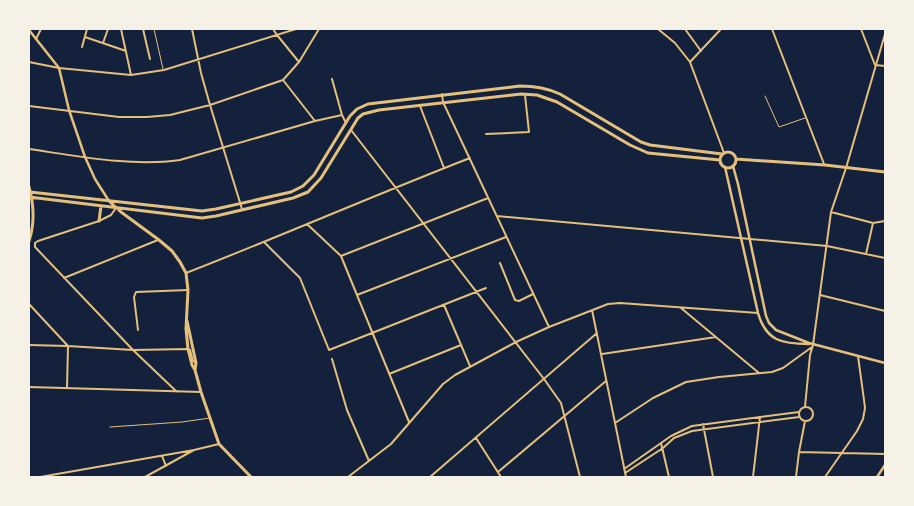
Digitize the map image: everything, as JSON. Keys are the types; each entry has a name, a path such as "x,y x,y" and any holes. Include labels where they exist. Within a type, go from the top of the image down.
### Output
{"main road":[{"path":"520,86 521,94"},
{"path":"30,192 202,211 241,204 291,192 303,186 314,174 346,123 357,109 368,104 442,94 520,86 544,88 560,94 633,138 650,146 723,154 732,152 736,159"},
{"path":"30,197 202,218 242,210 293,198 308,192 321,178 358,118 370,112 419,104 521,94 537,95 557,102 630,145 648,153 720,160"},
{"path":"720,160 723,154"},
{"path":"736,159 885,172"},
{"path":"720,160 722,165 725,167 733,166 736,159"},
{"path":"29,187 33,222 29,242"},
{"path":"109,201 172,251 186,273 188,290 186,330 188,349 192,365 195,370 219,444 251,477"},
{"path":"99,221 101,206"},
{"path":"187,320 196,363 195,370"}],"street":[{"path":"36,39 41,29"},
{"path":"82,47 87,29"},
{"path":"103,43 108,29"},
{"path":"121,29 131,74"},
{"path":"143,29 150,59"},
{"path":"192,29 201,73 242,210"},
{"path":"273,29 299,62"},
{"path":"29,62 59,68 131,74 164,70 296,29"},
{"path":"29,106 120,117 147,117 170,115 210,105 283,80 299,62 319,29"},
{"path":"658,29 675,43 690,62 723,154"},
{"path":"685,29 700,51"},
{"path":"690,62 721,29"},
{"path":"772,29 825,166"},
{"path":"861,29 875,66"},
{"path":"29,30 59,68 69,110 85,158 95,179 109,201"},
{"path":"805,407 810,355 813,345 831,212 846,168 885,34"},
{"path":"85,37 126,51"},
{"path":"875,66 885,66"},
{"path":"332,79 342,115 346,123"},
{"path":"283,80 315,120"},
{"path":"442,94 443,102 549,327"},
{"path":"486,134 529,132 525,94"},
{"path":"419,104 444,168"},
{"path":"29,149 85,158 161,163 180,160 315,120 342,115"},
{"path":"350,129 516,342 561,403 580,477"},
{"path":"186,273 265,243 307,224 470,158"},
{"path":"733,166 766,316 769,323 776,330 809,344 885,363"},
{"path":"725,167 758,312 763,327 771,336 782,341 794,344 809,344"},
{"path":"342,256 488,198"},
{"path":"116,208 111,215 99,221 38,241 35,243 35,248 133,350 177,392"},
{"path":"831,212 873,223 885,221"},
{"path":"497,216 827,246 885,258"},
{"path":"866,254 873,223"},
{"path":"307,224 342,256 409,423"},
{"path":"357,295 506,237"},
{"path":"64,278 159,240"},
{"path":"265,243 300,278 329,350 486,288"},
{"path":"500,263 515,300 519,301 533,294"},
{"path":"138,330 134,297 136,292 188,290"},
{"path":"820,295 885,311"},
{"path":"348,477 391,444 443,384 470,366 549,327 608,304 620,303 758,312"},
{"path":"29,304 68,346 67,388"},
{"path":"444,305 470,366"},
{"path":"680,307 760,374"},
{"path":"592,310 626,477"},
{"path":"430,477 597,333"},
{"path":"602,354 716,337"},
{"path":"29,345 133,350 188,349 190,350 193,361 196,363"},
{"path":"389,374 461,345"},
{"path":"615,423 653,398 686,382 772,372 783,368 813,345"},
{"path":"825,477 857,431 863,419 864,400 858,356"},
{"path":"332,359 347,410 369,462"},
{"path":"498,472 606,381"},
{"path":"29,387 201,392"},
{"path":"624,468 661,442 692,426 799,412 805,407"},
{"path":"805,407 810,408 813,414 811,419 805,421"},
{"path":"799,412 800,417 805,421"},
{"path":"753,477 760,417"},
{"path":"625,473 663,448 674,438 692,431 800,417"},
{"path":"796,477 805,421"},
{"path":"703,424 712,477"},
{"path":"476,438 501,477"},
{"path":"661,442 669,477"},
{"path":"40,477 162,456 219,444"},
{"path":"145,477 194,450"},
{"path":"799,452 885,454"},
{"path":"162,456 166,466"},
{"path":"877,477 885,465"}],"lane":[{"path":"154,29 164,70"},
{"path":"765,96 778,127 806,118"},
{"path":"110,427 182,422 210,418"}]}
